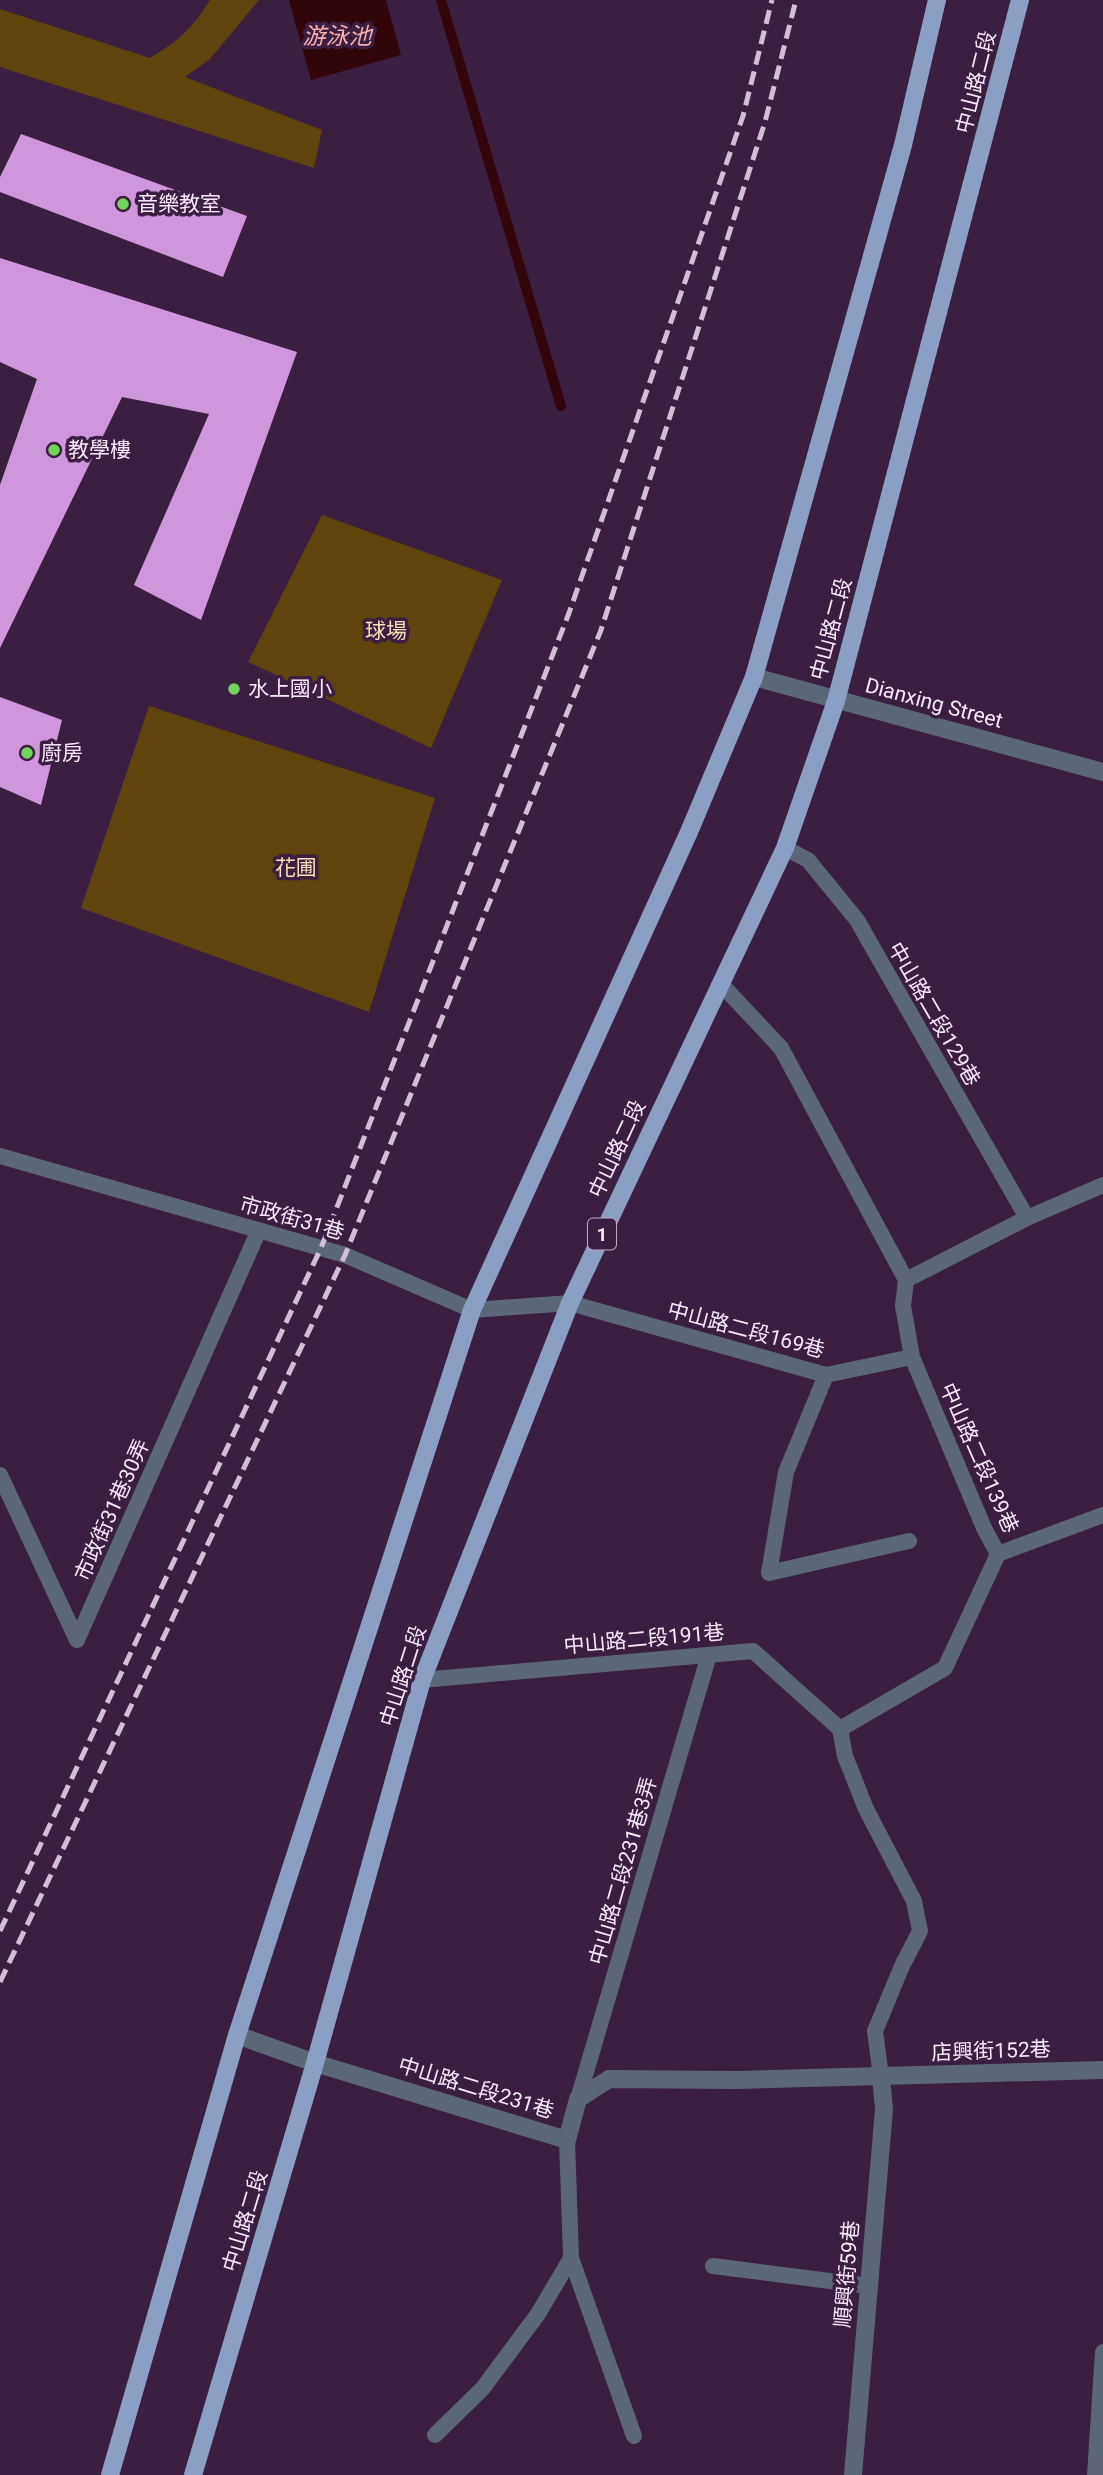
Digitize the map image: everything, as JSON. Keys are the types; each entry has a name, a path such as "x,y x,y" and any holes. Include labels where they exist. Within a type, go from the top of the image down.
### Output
{"main road":[{"path":"110,2475 237,2035 472,1310 684,844 754,677 903,145 937,0"},
{"name":"中山路二段","path":"193,2475 316,2063 422,1680 570,1303 785,848 836,701 1020,0"}],"street":[{"name":"Dianxing Street","path":"754,677 1103,772"},
{"name":"中山路二段231巷","path":"237,2035 316,2063 567,2140 578,2099 608,2078 737,2080 881,2077"},
{"name":"店興街152巷","path":"881,2077 1103,2070"},
{"name":"順興街59巷","path":"853,2475 884,2109 881,2077"}],"lane":[{"name":"中山路二段129巷","path":"785,848 808,860 857,920 1027,1218"},
{"name":"中山路二段139巷","path":"721,984 781,1048 906,1280 904,1306 912,1357 984,1528 998,1554 945,1668 840,1729"},
{"name":"市政街31巷","path":"0,1156 345,1255 472,1310 570,1303"},
{"path":"906,1280 1027,1218 1103,1185"},
{"name":"市政街31巷30弄","path":"0,1475 77,1640 259,1230"},
{"name":"中山路二段169巷","path":"570,1303 826,1375 912,1357"},
{"path":"826,1375 786,1472 769,1573 909,1541"},
{"path":"998,1554 1103,1515"},
{"name":"中山路二段191巷","path":"422,1680 753,1651 840,1729"},
{"name":"中山路二段231巷3弄","path":"578,2099 709,1655"},
{"path":"840,1729 845,1756 866,1809 914,1901 920,1931 875,2031 881,2077"},
{"path":"567,2140 571,2258 635,2436"},
{"path":"435,2435 483,2388 538,2314 571,2258"},
{"path":"713,2266 869,2286"},
{"path":"1095,2475 1103,2352"}],"green space":[{"path":"210,0 259,0 210,59 185,77 322,130 314,168 0,67 0,9 150,58 184,33"},
{"name":"球場","path":"322,515 502,580 431,748 248,662"},
{"name":"花圃","path":"149,706 435,798 369,1012 81,908"}],"water":[{"name":"游泳池","path":"289,0 386,0 401,55 311,80"}],"building":[{"name":"音樂教室","path":"21,134 247,216 223,277 0,192 0,177"},
{"name":"教學樓","path":"0,258 297,352 201,620 134,585 209,414 122,397 0,648 0,485 37,379 0,362"},
{"name":"廚房","path":"0,697 62,720 41,805 0,787"}],"waterway":[{"path":"441,0 561,406"}],"railway":[{"path":"0,1931 321,1248 569,613 743,116 772,0"},
{"path":"0,1982 345,1255 601,630 765,122 796,0"}],"place":[{"name":"音樂教室","path":"123,204"},
{"name":"教學樓","path":"54,450"},
{"name":"水上國小","path":"234,689"},
{"name":"廚房","path":"27,753"}]}
